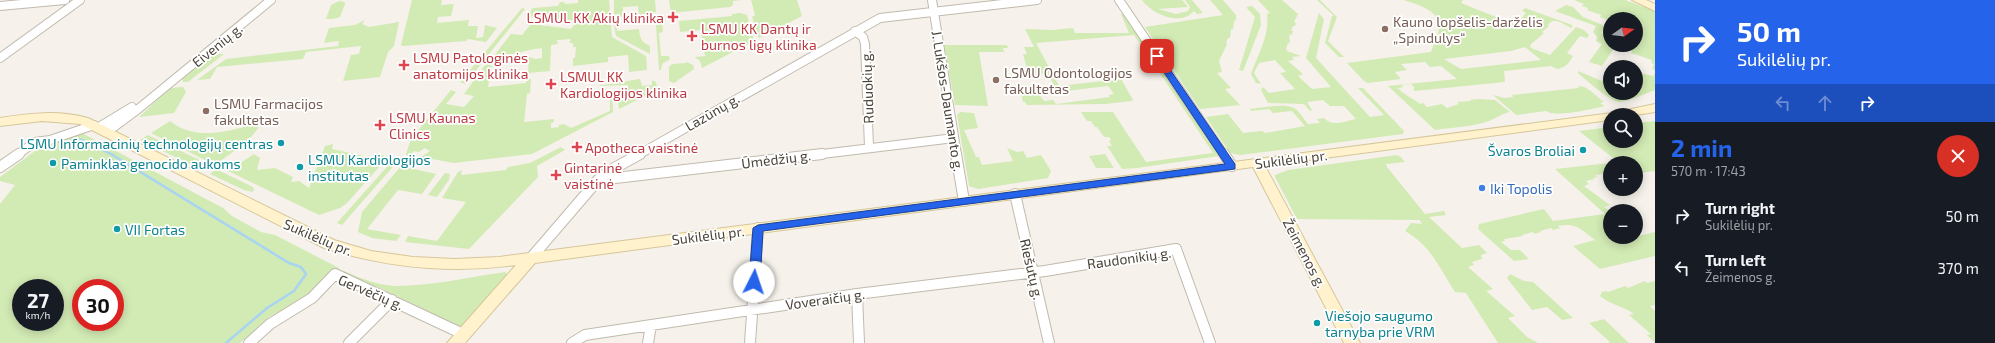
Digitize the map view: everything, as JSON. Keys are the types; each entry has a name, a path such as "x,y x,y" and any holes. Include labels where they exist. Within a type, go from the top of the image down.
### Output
{"main road":[{"path":"1637,0 1655,8"},
{"path":"1642,0 1655,4"},
{"path":"1650,108 1655,101"},
{"name":"Sukilėlių pr.","path":"0,122 30,118 57,117 78,120 100,128 262,212 329,244 360,255 395,262 435,265 478,264 531,258 1603,117"},
{"name":"Žeimenos g.","path":"1258,163 1352,343"},
{"name":"Lazūnų g.","path":"459,338 531,258"}],"street":[{"path":"2,8 13,0"},
{"path":"2,8 30,3 65,0"},
{"path":"0,58 80,0"},
{"name":"Eivenių g.","path":"0,167 35,142 50,140 100,128 162,89 271,0"},
{"name":"J. Lukšos-Daumanto g.","path":"932,0 964,201"},
{"name":"Lazūnų g.","path":"531,258 598,180 609,171 880,18 1037,0"},
{"path":"1119,0 1232,166"},
{"name":"Ruduokių g.","path":"855,31 863,37 865,44 869,148"},
{"name":"Ūmėdžių g.","path":"598,180 954,138"},
{"name":"Riešutų g.","path":"1015,194 1049,343"},
{"path":"750,343 758,228"},
{"name":"Raudonikių g.","path":"1033,271 1176,249 1210,343"},
{"name":"Voveraičių g.","path":"572,343 585,335 857,294 1033,271"},
{"name":"Gervėčių g.","path":"249,343 280,317 312,298 335,274 392,300 459,338"},
{"path":"857,294 859,343"},
{"path":"349,343 392,300"},
{"path":"648,343 651,325"}],"green space":[{"path":"412,0 442,0 441,5 454,4 451,16 438,17 437,23 469,20 468,26 478,26 476,38 483,37 485,25 497,28 486,42 468,39 466,41 403,46 401,45"},
{"path":"578,0 609,0 612,37 646,56 647,70 629,72 628,55 608,57 608,62 573,66 573,58 575,58 576,47 573,47 573,43 569,43 571,39 557,40 558,44 551,45 550,71 528,73 529,59 492,63 488,87 526,83 527,79 531,79 530,93 527,94 524,122 554,119 554,122 551,123 551,128 559,127 559,125 564,124 571,128 610,111 610,90 612,91 613,112 532,154 454,163 421,157 430,151 425,148 419,152 414,151 409,157 406,154 411,139 451,90 456,92 446,104 464,107 474,96 464,94 488,61 529,57 535,59 542,58 542,48 493,57 511,34 522,35 531,24 571,29 577,21 526,16 533,8 558,6 560,2 564,2 565,4 578,3"},
{"path":"614,0 655,0 656,12 639,15 638,6 623,7 623,16 614,18"},
{"path":"669,0 743,0 733,1 733,5 730,7 671,13"},
{"path":"751,0 797,0 802,16 759,38 752,17 755,15"},
{"path":"1142,0 1182,0 1188,7 1158,9 1176,14 1188,11 1190,7 1185,0 1192,0 1203,13 1197,14 1194,11 1188,16 1181,18 1166,17 1152,10"},
{"path":"1210,0 1223,0 1236,15 1236,21 1234,20 1230,38 1228,38 1227,44 1219,61 1222,72 1217,73 1231,88 1225,89 1240,105 1200,109 1145,27 1223,15"},
{"path":"1258,0 1282,0 1298,14 1294,22 1296,23 1295,26 1293,26 1291,31 1293,31 1292,35 1290,34 1289,44 1288,43 1286,49 1287,51 1301,56 1292,57 1294,60 1288,61 1303,74 1298,76 1312,89 1331,87 1306,58 1319,13 1324,19 1316,58 1370,117 1384,115 1358,88 1363,88 1404,131 1403,134 1240,155 1230,153 1206,117 1228,114 1243,133 1262,131 1265,133 1305,126 1292,111 1273,113 1269,109 1251,111 1250,109 1266,107 1284,106 1294,108 1300,113 1308,124 1320,123 1317,119 1324,118 1332,123 1340,123 1356,119 1344,106 1330,106 1323,100 1307,102 1312,110 1310,111 1304,104 1268,103 1261,90 1263,87 1269,93 1295,89 1280,73 1286,72 1275,60 1259,63 1254,73 1261,84 1256,83 1251,74 1265,37 1267,29 1267,14 1270,13"},
{"path":"1317,0 1320,0 1337,17 1328,41 1344,57 1339,57 1325,43 1332,16 1334,16"},
{"path":"1403,0 1463,0 1461,3 1516,25 1526,13 1522,11 1525,8 1572,25 1572,28 1557,21 1551,22 1542,32 1544,33 1530,45 1531,48 1550,55 1576,27 1584,30 1589,35 1587,38 1580,36 1567,53 1573,56 1570,61 1567,65 1557,69 1551,66 1504,71 1505,82 1415,91 1413,89 1415,88 1411,84 1402,85 1403,87 1398,88 1403,93 1420,104 1423,103 1427,107 1442,104 1447,108 1459,104 1457,102 1477,99 1495,100 1510,112 1483,123 1435,130 1388,86 1457,79 1441,66 1430,67 1425,62 1401,64 1407,70 1395,72 1401,79 1368,83 1364,81 1347,63 1431,52 1438,31 1438,19 1425,8","holes":["1525,47 1541,60 1461,69 1444,59 1511,51"]},
{"path":"1574,0 1625,0 1655,11 1655,71 1652,68 1654,64 1651,63 1652,60 1631,53 1643,52 1643,12 1603,12 1603,18 1600,17 1601,15 1587,10 1588,8 1582,6 1584,4"},
{"path":"339,1 345,2 340,17 326,19 331,5"},
{"path":"1566,5 1573,7 1583,17 1603,25 1601,33 1603,34 1603,52 1611,52 1606,60 1603,60 1602,66 1589,62 1602,44 1596,41 1597,37 1593,32 1596,26 1555,11"},
{"path":"1252,6 1260,14 1261,25 1243,71 1239,70 1255,17 1246,7"},
{"path":"522,8 525,9 465,84 460,82"},
{"path":"740,13 747,15 754,41 702,68 700,61 695,57 706,56 704,53 701,30 680,32 679,21 732,16 732,14"},
{"path":"1121,14 1124,14 1143,43 1140,44 1134,35 1036,43 1059,86 1121,79 1133,100 1132,101 1105,104 1027,105 1023,102 1020,87 1032,85 1044,101 1053,100 1056,104 1110,97 1109,95 1114,94 1108,86 1058,92 1049,76 1043,74 1029,76 1023,54 1027,54 1024,47 1034,47 1025,29 1052,30 1073,28 1075,33 1129,33"},
{"path":"365,20 362,24 369,27 399,22 394,46 388,52 380,77 343,81 351,55 359,54 361,46 306,52 303,59 217,67 210,79 197,80 226,59 338,46 339,41 324,43 329,28 355,25"},
{"path":"662,22 663,32 659,33 661,56 669,56 670,59 662,64 661,70 659,70 656,26 657,23"},
{"path":"614,25 617,25 617,31 639,29 642,39 650,46 650,54 616,36"},
{"path":"944,45 1007,45 1008,48 1003,48 1004,52 979,52 988,106 955,105"},
{"path":"224,54 188,82 183,82 182,78 209,56"},
{"path":"687,62 693,65 694,69 674,83 669,81 669,67 672,64"},
{"path":"1157,69 1162,70 1219,156 1122,169 1107,146 1112,146 1109,141 1111,140 1109,137 1104,137 1091,121 1087,121 1081,112 1113,112 1146,162 1213,153"},
{"path":"1578,71 1602,81 1603,80 1603,93 1598,90 1578,73"},
{"path":"1655,73 1655,90 1643,95 1643,74 1653,76"},
{"path":"640,79 642,86 652,85 652,80 656,82 657,88 655,91 619,109 617,96 628,93 628,85 597,86"},
{"path":"1578,86 1585,87 1592,92 1604,102 1600,103 1605,106 1583,111 1558,114 1546,111 1516,115 1493,95 1504,98 1513,97 1512,95 1579,88"},
{"path":"183,87 186,92 174,113 139,117 170,88"},
{"path":"1613,100 1629,100 1623,102"},
{"path":"960,112 974,113 978,128 964,130 976,157 979,157 982,165 1013,161 1007,148 1017,152 1023,151 1027,158 1041,155 1051,171 1048,178 978,189 969,186 957,115"},
{"path":"170,121 191,131 203,133 214,133 238,129 261,122 253,135 215,165 151,133"},
{"path":"1655,121 1655,171 1643,172 1643,156 1610,156 1579,131 1603,128 1603,148 1643,148 1643,122"},
{"name":"VII Fortas","path":"82,133 223,208 232,216 261,232 275,235 339,268 315,290 299,301 269,317 240,343 0,343 0,204 15,185 0,181 0,177 39,148 53,141"},
{"path":"148,135 212,166 204,171 140,140"},
{"path":"333,144 332,149 372,158 376,153 388,157 347,203 340,208 319,215 228,171 254,154 260,158 257,170 275,168 293,177 291,182 299,181 309,188 325,146"},
{"path":"561,147 565,150 537,166 538,177 469,249 405,242 408,236 437,241 466,202 442,198 458,172 462,170 461,175 506,170 508,167 530,163"},
{"path":"1105,154 1114,168 1096,168 1089,156"},
{"path":"1397,155 1405,162 1386,164 1387,167 1425,214 1444,211 1446,215 1429,217 1462,248 1479,245 1487,253 1481,255 1482,259 1472,262 1474,265 1468,267 1493,289 1486,291 1515,316 1508,318 1527,337 1538,343 1498,343 1466,293 1455,292 1428,250 1422,243 1405,231 1411,223 1422,224 1420,220 1297,219 1275,177 1275,175 1288,170"},
{"path":"396,158 398,161 342,225 337,223 393,160"},
{"path":"1603,164 1603,174 1596,175 1597,177 1593,178 1595,179 1586,181 1589,184 1584,186 1609,204 1603,204 1603,212 1555,169"},
{"path":"401,166 436,174 422,194 398,190 367,229 401,235 396,241 372,238 358,232 362,212"},
{"path":"216,169 253,187 253,192 244,190 210,174"},
{"path":"445,173 450,174 449,180 437,197 428,195"},
{"path":"1544,209 1553,221 1603,214 1603,244 1643,244 1643,235 1655,232 1655,256 1600,269 1573,246 1595,240 1574,226 1564,225 1558,226 1560,228 1553,230 1551,228 1535,234 1533,232 1522,235 1523,236 1504,239 1505,241 1501,242 1511,250 1520,250 1529,259 1514,261 1478,229 1479,224"},
{"path":"344,271 375,283 395,286 436,283 505,272 507,274 507,278 463,326 460,327 380,288 365,284 341,272"},
{"path":"1510,274 1524,281 1533,282 1573,318 1562,320 1547,307 1532,310 1507,278"},
{"path":"1645,281 1647,283 1655,281 1655,305 1650,306 1655,311 1655,343 1647,335 1651,334 1629,315 1634,314 1600,296 1602,292 1608,292 1625,286 1628,288"},
{"path":"1604,319 1629,343 1608,343 1610,342 1589,323"}],"waterway":[{"path":"80,139 111,154"},
{"path":"111,154 289,263 301,267 306,274 294,291 267,308 226,343"}],"place":[{"name":"LSMUL KK Akių klinika","path":"673,17"},
{"name":"Kauno lopšelis-darželis „Spindulys“","path":"1385,29"},
{"name":"LSMU KK Dantų ir burnos ligų klinika","path":"692,36"},
{"name":"LSMU Patologinės anatomijos klinika","path":"404,65"},
{"name":"LSMU Odontologijos fakultetas","path":"996,80"},
{"name":"LSMUL KK Kardiologijos klinika","path":"551,84"},
{"name":"LSMU Farmacijos fakultetas","path":"206,111"},
{"name":"LSMU Kaunas Clinics","path":"380,125"},
{"name":"LSMU Informacinių technologijų centras","path":"281,143"},
{"name":"Apotheca vaistinė","path":"577,147"},
{"name":"Švaros Broliai","path":"1583,150"},
{"name":"Paminklas genocido aukoms","path":"53,163"},
{"name":"LSMU Kardiologijos institutas","path":"300,167"},
{"name":"Gintarinė vaistinė","path":"556,175"},
{"name":"Iki Topolis","path":"1482,188"},
{"name":"VII Fortas","path":"117,229"},
{"name":"Viešojo saugumo tarnyba prie VRM","path":"1317,323"}],"route":[{"path":"754,282 758,228 1232,166 1157,56"}]}
